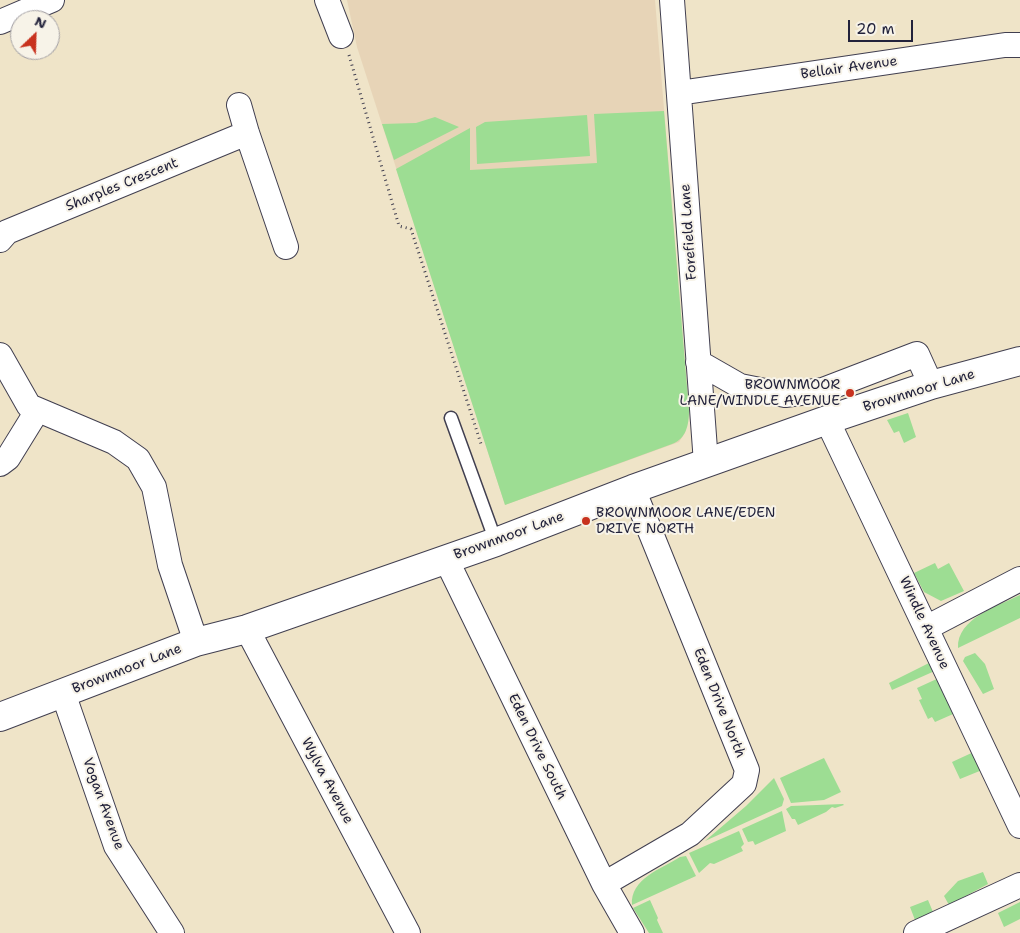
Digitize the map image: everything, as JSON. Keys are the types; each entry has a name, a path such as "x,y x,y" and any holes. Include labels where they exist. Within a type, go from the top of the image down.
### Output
{"street":[{"path":"0,22 52,0"},
{"path":"327,0 341,36"},
{"name":"Forefield Lane","path":"672,0 706,463"},
{"name":"Bellair Avenue","path":"679,93 995,46 1020,45"},
{"path":"239,105 247,134 286,247"},
{"name":"Sharples Crescent","path":"0,240 7,232 247,134"},
{"path":"698,362 740,386 785,395 823,390 917,354 931,385"},
{"path":"0,355 29,406 114,442 138,459 154,487 170,565 196,642"},
{"name":"Brownmoor Lane","path":"0,717 196,642 247,628 496,542 633,489 827,420 931,385 1020,361"},
{"path":"0,464 8,458 37,411"},
{"name":"Windle Avenue","path":"827,420 1020,826"},
{"name":"Eden Drive North","path":"604,884 690,834 744,784 747,770 633,489"},
{"name":"Eden Drive South","path":"446,559 604,884 632,933"},
{"path":"926,628 1020,578"},
{"name":"Wylva Avenue","path":"247,628 408,933"},
{"name":"Vogan Avenue","path":"63,693 116,846 172,933"},
{"path":"916,933 1020,885"}],"lane":[{"path":"451,418 496,542"}],"path":[{"path":"341,36 348,51 400,226 411,229 483,451"}],"shaded area":[{"path":"347,0 655,0 689,411 685,433 679,442 505,505 357,47"}],"green space":[{"path":"664,111 689,411 686,431 677,442 505,505 396,169 470,128 470,170 597,163 594,114"},
{"path":"587,115 590,156 477,164 476,127 485,122"},
{"path":"435,117 459,127 394,160 382,124 416,123"},
{"path":"908,413 916,437 904,443 899,431 894,433 887,420"},
{"path":"935,563 938,569 949,563 964,591 941,601 924,592 914,573"},
{"path":"1020,595 1020,618 958,648 959,638 971,621 980,614"},
{"path":"975,653 985,664 994,689 983,694 963,661 965,657"},
{"path":"931,662 937,670 892,690 889,683"},
{"path":"941,677 960,711 935,722 932,717 928,719 919,700 922,699 917,688"},
{"path":"978,750 987,768 960,779 952,762"},
{"path":"824,758 841,792 824,800 791,803 780,778"},
{"path":"774,778 784,799 782,806 705,841 746,806"},
{"path":"843,804 835,808 832,807 826,812 798,825 786,809 791,806"},
{"path":"782,811 786,831 755,845 753,841 748,842 742,829"},
{"path":"739,831 744,844 741,847 743,851 714,864 710,863 699,873 689,853"},
{"path":"686,856 696,876 632,905 636,888 641,882 680,857"},
{"path":"983,872 988,884 949,905 944,896 958,881"},
{"path":"650,900 663,933 649,933 633,908"},
{"path":"928,900 933,912 915,920 910,907"},
{"path":"1020,902 1020,919 1004,927 998,913"}],"place":[{"name":"BROWNMOOR LANE/WINDLE AVENUE","path":"850,393"},
{"name":"BROWNMOOR LANE/EDEN DRIVE NORTH","path":"586,521"}]}
